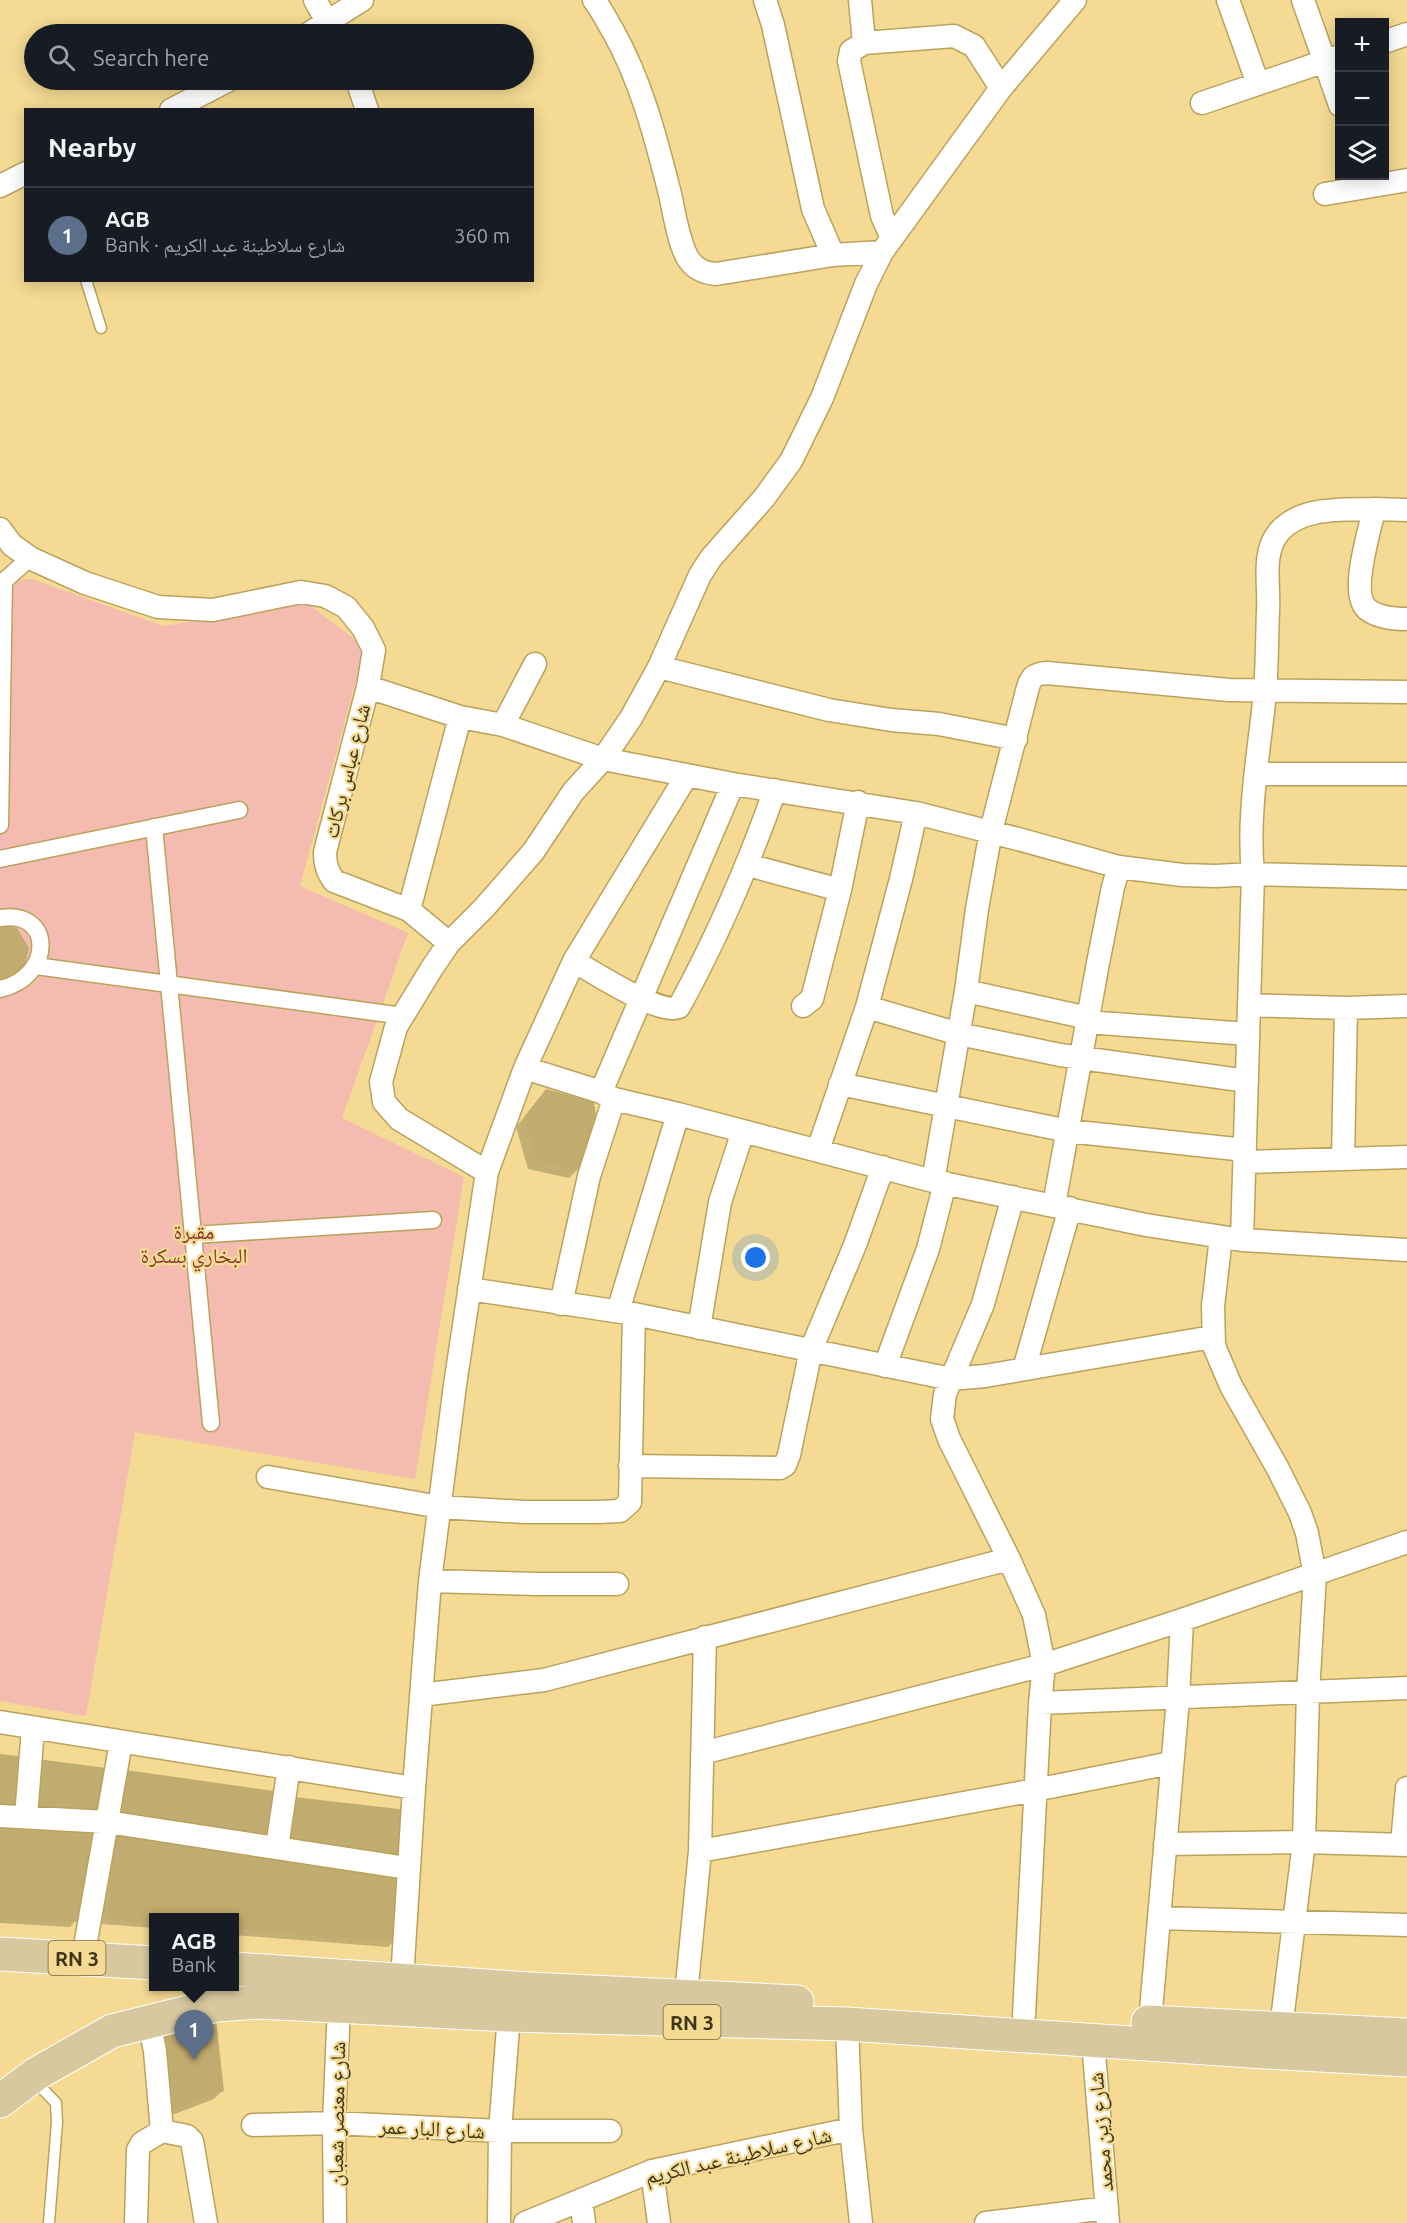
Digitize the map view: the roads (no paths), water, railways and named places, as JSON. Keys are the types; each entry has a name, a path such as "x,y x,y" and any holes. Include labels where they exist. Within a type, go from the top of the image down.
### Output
{"main road":[{"name":"RN 3","path":"0,1954 149,1963"},
{"name":"RN 3","path":"239,1969 530,1989 686,1995 1407,2035"},
{"name":"RN 3","path":"0,2101 31,2078 112,2031 217,2005 259,2002 689,2022 847,2024 1407,2060"}],"street":[{"path":"315,0 333,24"},
{"path":"336,24 362,0"},
{"path":"594,0 637,78 658,145 680,237 688,259 697,268 706,273 716,274 887,245"},
{"path":"765,0 773,25 813,209 833,255"},
{"path":"860,0 864,43"},
{"path":"487,1172 399,1119 384,1102 381,1082 396,1027 449,943 484,908 533,852 573,792 603,759 631,717 659,667 700,575 711,558 764,498 791,461 822,398 866,284 887,245 1001,88 1075,0"},
{"path":"1228,0 1258,84"},
{"path":"1304,0 1332,58 1335,76"},
{"path":"1389,40 1407,34"},
{"path":"887,245 849,61 851,51 864,43 954,36 974,46 1001,88"},
{"path":"1202,103 1332,58"},
{"path":"175,108 210,90"},
{"path":"360,90 366,108"},
{"path":"0,186 24,174"},
{"path":"1325,194 1364,181 1407,180"},
{"path":"1374,509 1361,570 1359,591 1361,602 1376,615 1407,619"},
{"path":"1281,2028 1304,1842 1308,1693 1315,1575 1307,1533 1300,1513 1231,1386 1212,1337 1213,1306 1232,1239 1245,1156 1253,874 1251,837 1265,691 1269,555 1278,532 1286,525 1307,515 1343,510 1407,510"},
{"path":"0,825 4,581 11,547"},
{"name":"شارع عباس بركات","path":"11,547 85,583 158,607 213,610 301,592 325,596 346,607 363,628 374,650 368,687 325,861 327,871 334,881 409,910 449,943"},
{"path":"503,725 535,664"},
{"path":"659,667 829,710 968,729 1016,739"},
{"path":"885,1366 928,1249 939,1182 946,1105 991,831 1027,691 1035,674 1198,688 1407,692"},
{"path":"368,687 460,717 503,725 603,759 733,784 916,813 991,831 1119,867 1182,875 1253,874 1407,878"},
{"path":"409,910 460,717"},
{"path":"1257,774 1407,774"},
{"path":"402,1980 407,1868 430,1581 487,1172 525,1068 574,962 687,775"},
{"path":"561,1304 607,1096 640,999 733,784"},
{"path":"574,962 640,999 671,1009 679,1007 711,949 748,865 775,790"},
{"path":"803,1006 812,999 840,890 858,802"},
{"path":"0,859 239,810"},
{"path":"818,1150 867,1007 916,813"},
{"path":"154,827 211,1423"},
{"path":"748,865 840,890"},
{"path":"1024,1369 1062,1206 1068,1131 1109,906 1119,867"},
{"path":"0,918 22,920 34,927 40,939 41,952 36,966 26,978 12,986 0,989"},
{"path":"36,966 402,1016"},
{"path":"966,991 1088,1020 1248,1034"},
{"path":"1249,1005 1346,1008 1407,1006"},
{"path":"867,1007 959,1035 1082,1058 1247,1081"},
{"path":"1343,1159 1346,1008"},
{"path":"525,1068 607,1096 939,1182 1146,1225 1232,1239 1407,1250"},
{"path":"840,1084 1068,1131 1245,1156 1343,1159 1407,1157"},
{"path":"267,1477 440,1507 524,1512 620,1511 630,1502 626,1313 678,1114"},
{"path":"699,1328 720,1202 743,1131"},
{"path":"630,1466 780,1468 785,1466 811,1350 855,1245 883,1167"},
{"path":"1013,1197 983,1304 945,1394 942,1419 1034,1615 1044,1665 1035,1790 1024,2015"},
{"path":"194,1235 433,1220"},
{"path":"469,1289 626,1313 951,1379 1212,1337"},
{"path":"702,1753 1044,1665 1407,1542"},
{"path":"421,1695 544,1680 1009,1559"},
{"path":"430,1581 616,1584"},
{"path":"1150,2022 1178,1699 1182,1620"},
{"path":"686,1995 700,1851 705,1637"},
{"path":"1040,1703 1407,1688"},
{"path":"0,1722 414,1788"},
{"path":"26,1817 33,1728"},
{"path":"83,1958 121,1742"},
{"path":"700,1851 1171,1763"},
{"path":"277,1847 289,1767"},
{"path":"1165,1844 1304,1842 1404,1845 1407,1788"},
{"path":"0,1816 107,1822 407,1868"},
{"path":"1159,1918 1295,1920 1407,1925"},
{"name":"شارع معنصر شعبان","path":"335,2223 334,2123 339,2006"},
{"path":"499,2223 500,2131 509,2015"},
{"path":"149,2020 155,2051 162,2132"},
{"path":"847,2024 851,2129 861,2223"},
{"name":"شارع زين محمد","path":"1093,2041 1107,2215"},
{"name":"شارع البار عمر","path":"253,2125 334,2123 500,2131 610,2130"},
{"name":"شارع سلاطينة عبد الكريم","path":"525,2223 652,2171 851,2129"},
{"path":"135,2223 138,2150 142,2143 162,2132 187,2136 192,2141 206,2223"},
{"path":"652,2171 659,2223"},
{"path":"581,2200 584,2223"},
{"path":"986,2223 1107,2215"}],"lane":[{"path":"87,282 101,328"},
{"path":"31,2078 56,2103 57,2122 49,2223"}],"place":[{"name":"AGB","path":"194,2060"}],"park label":[{"name":"مقبرة البخاري بسكرة","path":"194,1243"}]}
